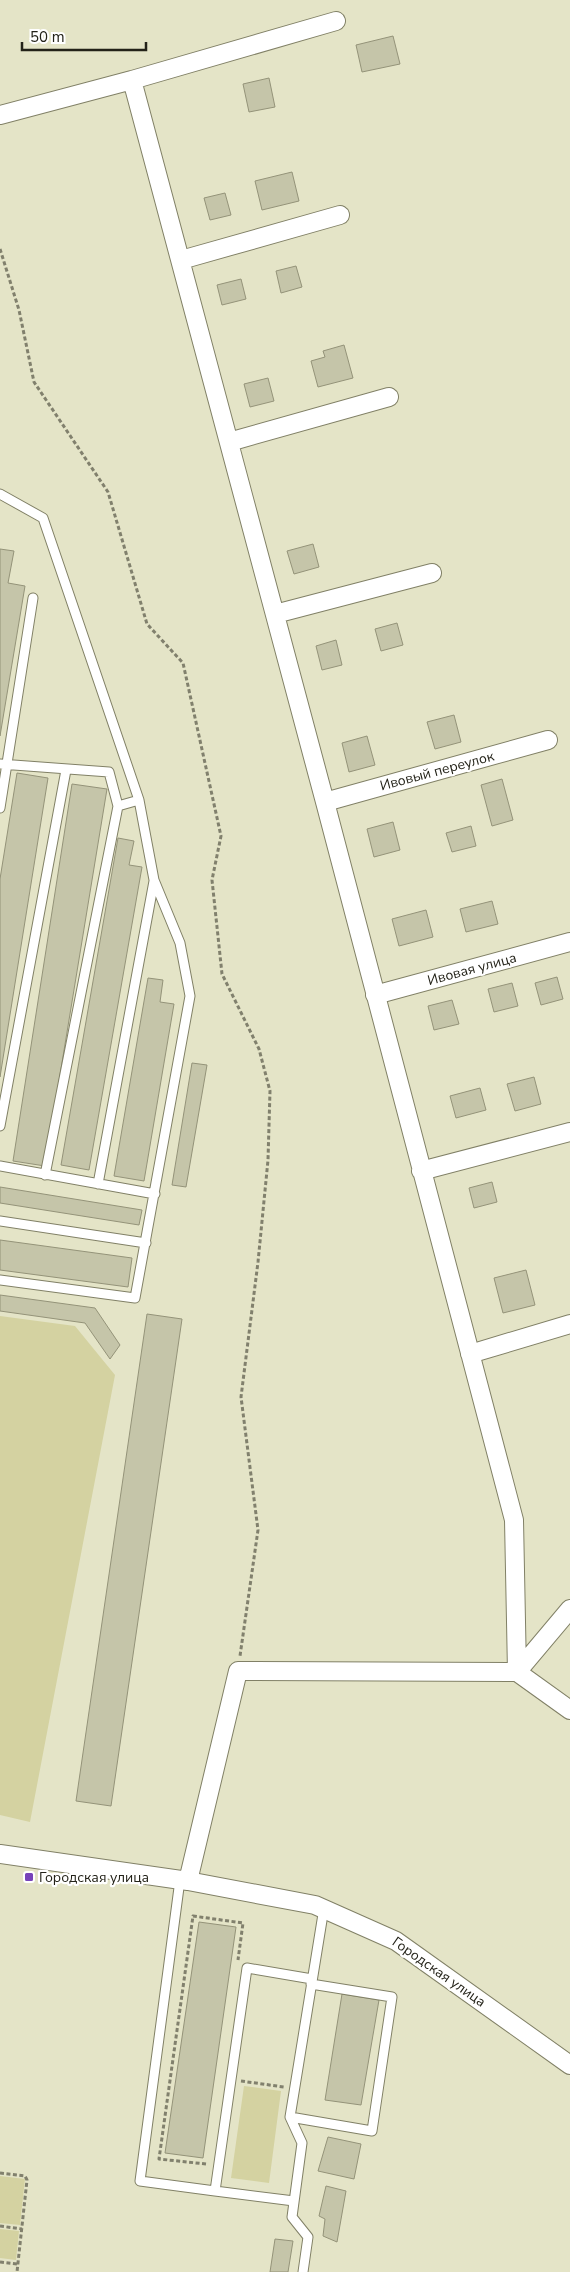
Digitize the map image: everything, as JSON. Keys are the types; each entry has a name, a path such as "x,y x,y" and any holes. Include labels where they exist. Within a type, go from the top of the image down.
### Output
{"street":[{"path":"0,115 132,80 336,21"},
{"path":"132,80 326,802 514,1520 517,1672"},
{"path":"181,260 340,215"},
{"path":"229,442 389,397"},
{"path":"275,614 432,573"},
{"name":"Ивовый переулок","path":"326,802 548,740"},
{"name":"Ивовая улица","path":"375,995 570,942"},
{"path":"422,1171 570,1132"},
{"path":"470,1354 570,1324"},
{"path":"517,1672 570,1609"},
{"path":"184,1880 238,1671 517,1672 570,1710"},
{"name":"Городская улица","path":"0,1854 184,1880 324,1908 396,1940 570,2066"}],"lane":[{"path":"0,494 43,518 139,800 154,880 180,943 190,996 136,1298 0,1280"},
{"path":"0,808 4,764 33,598"},
{"path":"4,764 109,772 118,806 45,1175"},
{"path":"0,1126 66,770"},
{"path":"118,806 139,800"},
{"path":"98,1184 154,880"},
{"path":"0,1166 155,1194"},
{"path":"0,1221 146,1243"},
{"path":"184,1880 140,2181 294,2201"},
{"path":"302,2272 308,2237 292,2217 302,2144 290,2117 324,1908"},
{"path":"215,2191 247,1968 392,1997 372,2131 290,2117"}],"path":[{"path":"210,2164 159,2159 193,1916 243,1923 238,1966 247,1968"},
{"path":"231,2080 295,2088"},
{"path":"0,2173 25,2176 27,2178 16,2272"},
{"path":"0,2226 22,2229"},
{"path":"0,2262 17,2264"}],"shaded area":[{"path":"0,1316 75,1326 115,1375 30,1822 0,1815"},
{"path":"244,2086 281,2091 269,2183 231,2178"},
{"path":"0,2176 25,2179 20,2225 0,2223"},
{"path":"0,2229 19,2231 16,2260 0,2258"}],"building":[{"path":"393,36 400,64 362,72 356,45"},
{"path":"269,78 275,107 249,112 243,84"},
{"path":"292,172 299,201 262,210 255,181"},
{"path":"225,193 231,215 210,220 204,198"},
{"path":"296,266 302,287 281,293 276,271"},
{"path":"241,279 246,299 222,305 217,285"},
{"path":"344,345 353,378 318,387 311,361 325,357 323,351"},
{"path":"268,378 274,401 250,407 244,384"},
{"path":"313,544 319,567 294,574 287,551"},
{"path":"0,549 14,551 8,583 25,586 0,736"},
{"path":"397,623 403,645 381,651 375,629"},
{"path":"336,640 342,665 322,670 316,646"},
{"path":"454,715 461,742 435,749 427,722"},
{"path":"367,736 375,765 349,772 342,743"},
{"path":"17,773 48,778 0,1077 0,879"},
{"path":"502,779 513,820 492,826 481,785"},
{"path":"72,784 107,789 45,1166 13,1161"},
{"path":"393,822 400,850 374,857 367,829"},
{"path":"471,826 476,846 452,852 446,833"},
{"path":"118,838 134,841 129,865 142,867 89,1170 61,1165"},
{"path":"492,901 498,924 466,932 460,909"},
{"path":"426,910 433,937 399,946 392,919"},
{"path":"557,977 563,999 541,1005 535,983"},
{"path":"148,978 163,980 160,1002 174,1004 144,1181 114,1176"},
{"path":"512,983 518,1006 494,1012 488,989"},
{"path":"452,1000 459,1024 434,1030 428,1006"},
{"path":"192,1063 207,1065 186,1187 172,1185"},
{"path":"534,1077 541,1104 515,1111 507,1084"},
{"path":"480,1088 486,1110 456,1118 450,1096"},
{"path":"492,1182 497,1202 474,1208 469,1188"},
{"path":"0,1187 142,1210 139,1225 0,1203"},
{"path":"0,1240 132,1258 128,1287 0,1270"},
{"path":"526,1270 535,1305 503,1313 494,1278"},
{"path":"0,1295 95,1308 120,1345 110,1359 85,1323 0,1311"},
{"path":"147,1314 182,1319 111,1806 76,1801"},
{"path":"199,1922 236,1927 203,2158 165,2153"},
{"path":"342,1994 379,2000 361,2105 325,2100"},
{"path":"328,2137 361,2144 354,2179 318,2171"},
{"path":"326,2186 346,2191 337,2242 323,2236 325,2219 319,2216"},
{"path":"275,2239 293,2241 288,2272 270,2272"}],"place":[{"name":"Городская улица","path":"29,1877"}]}
